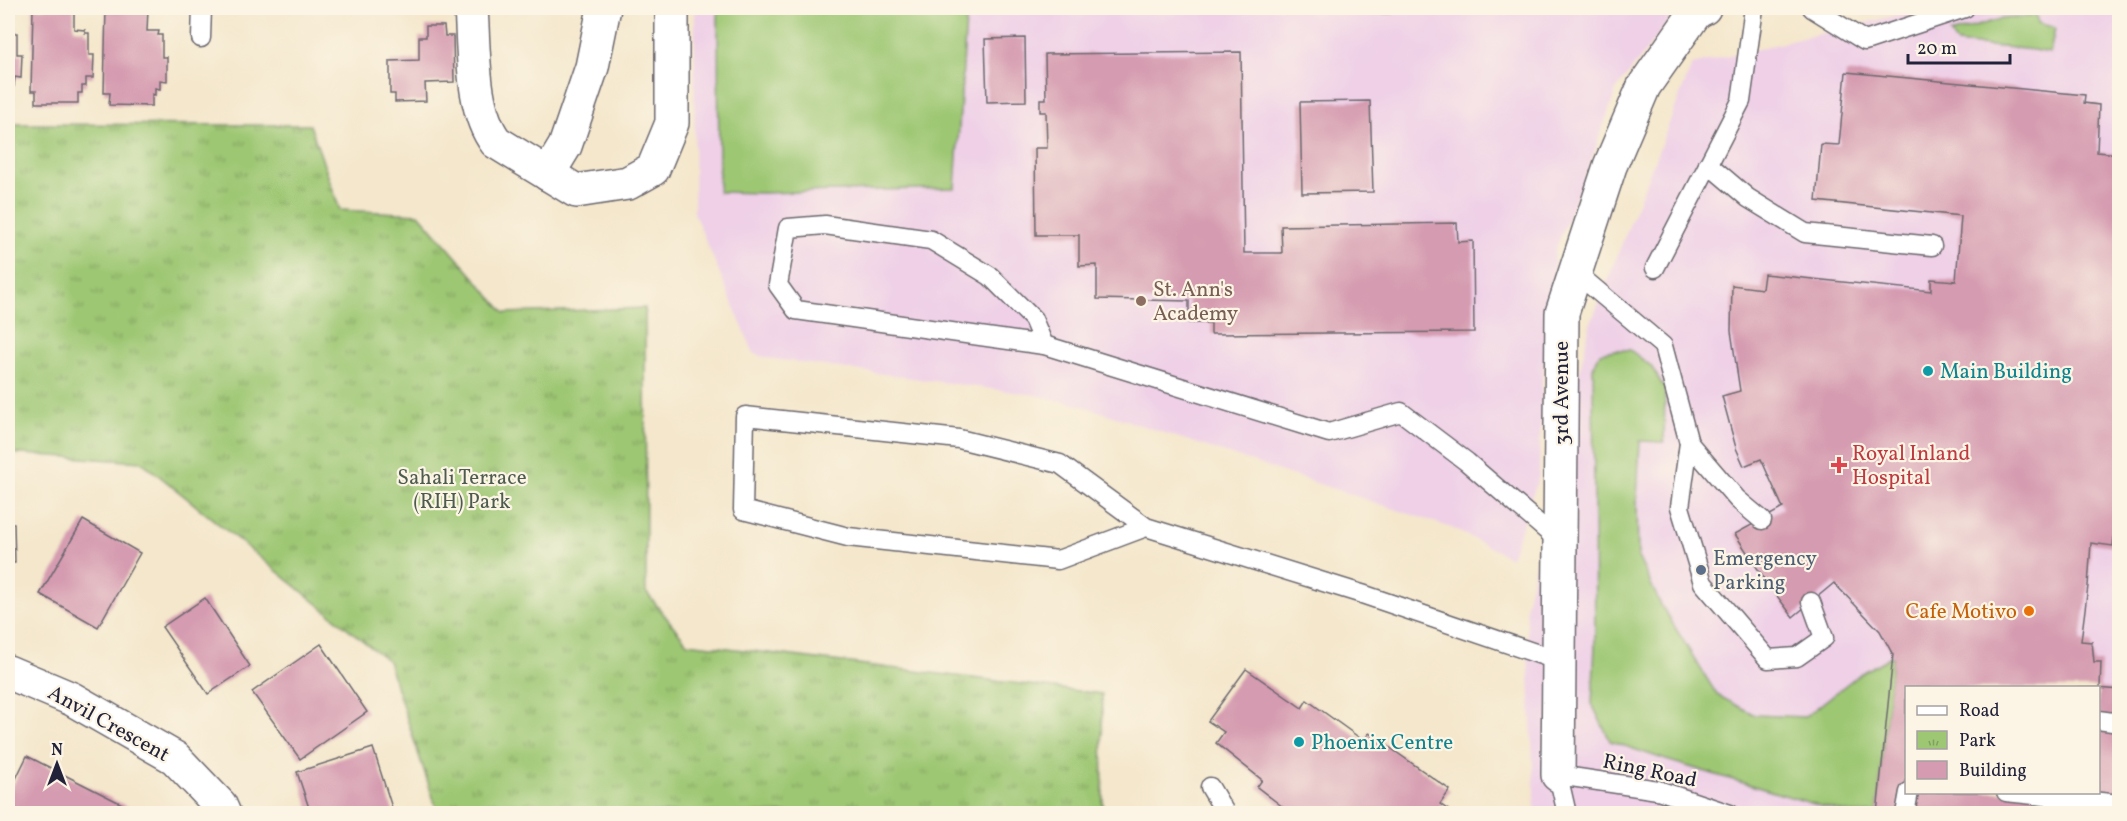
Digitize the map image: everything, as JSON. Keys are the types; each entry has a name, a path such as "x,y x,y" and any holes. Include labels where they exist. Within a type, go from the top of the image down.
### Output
{"street":[{"path":"471,8 479,105 485,125 496,142 576,191 628,183 653,168 672,123 672,8"},
{"path":"548,174 565,146 584,90 604,8"},
{"name":"3rd Avenue","path":"1558,775 1562,313 1610,166 1644,86 1696,12 1704,8"},
{"name":"Anvil Crescent","path":"8,672 95,711 175,758 220,805 224,813"}],"lane":[{"path":"201,38 202,8"},
{"path":"1655,268 1741,100 1754,8"},
{"path":"1812,8 1865,41 1965,8"},
{"path":"1708,164 1748,198 1805,233 1932,246"},
{"path":"1044,345 1033,319 990,276 931,240 825,225 788,228 778,285 796,310 1044,345 1329,433 1401,411 1467,462 1560,542"},
{"path":"1575,272 1663,346 1689,443 1680,507 1703,583 1768,659 1797,657 1824,638 1811,602"},
{"path":"1146,527 1058,561 848,537 743,510 745,416 959,439 1060,464 1146,527 1362,594 1559,661"},
{"path":"1689,443 1737,499 1762,520"},
{"path":"2100,720 2120,723"},
{"name":"3rd Avenue","path":"1558,775 1568,813"},
{"name":"Ring Road","path":"1558,775 1658,790 1730,813"},
{"path":"1210,787 1226,813"},
{"path":"1905,813 1909,794"},
{"path":"2025,794 2120,804"}],"shaded area":[{"name":"St. Ann's Academy","path":"695,8 1678,8 1616,90 1556,248 1542,383 1539,476 1511,558 1452,528 1083,406 1035,395 767,358 754,354 694,213"},
{"name":"Royal Inland Hospital","path":"1926,8 2119,8 2119,813 1535,814 1526,605 1590,325 1692,65"}],"green space":[{"path":"718,8 970,8 966,19 955,188 719,192"},
{"path":"1325,8 1397,8 1392,13 1325,10"},
{"path":"2036,16 2038,23 2055,28 2050,53 1957,43 1950,34 2000,19"},
{"name":"Sahali Terrace (RIH) Park","path":"8,124 310,125 340,210 419,214 505,313 645,308 646,592 687,643 1102,694 1103,813 438,813 388,661 142,462 8,453"},
{"path":"1630,350 1651,366 1665,389 1664,442 1640,441 1637,498 1638,557 1661,605 1717,695 1755,715 1805,717 1857,676 1893,655 1877,813 1851,813 1821,806 1610,741 1592,704 1595,645 1593,368 1600,353"}],"building":[{"path":"33,8 74,8 74,29 85,30 85,33 89,33 89,55 94,55 93,78 86,78 86,86 82,86 82,93 78,93 78,103 36,103 36,91 31,91"},
{"path":"106,8 148,8 147,31 159,31 158,35 162,35 162,57 167,57 167,81 160,80 160,89 155,88 155,95 152,94 152,106 109,105 110,93 104,93"},
{"path":"426,26 444,26 445,36 453,36 454,82 425,83 426,101 395,102 395,94 390,94 390,61 419,60 419,37 426,37"},
{"path":"8,29 13,29 13,33 17,33 17,54 22,54 21,78 15,77 14,86 10,85 10,92 8,92"},
{"path":"1025,38 1026,101 987,102 985,39"},
{"path":"1241,52 1244,253 1282,253 1281,226 1457,223 1458,242 1473,241 1474,332 1211,334 1211,323 1189,323 1189,301 1097,299 1097,265 1079,266 1079,235 1036,235 1035,148 1047,148 1046,112 1040,112 1040,99 1046,99 1045,54"},
{"name":"Main Building","path":"1846,72 2085,95 2084,103 2099,105 2097,152 2120,154 2120,485 2113,546 2091,543 2081,641 2092,642 2094,662 2101,662 2100,688 2100,686 1905,686 1905,794 2100,794 2100,688 2120,690 2120,814 1877,814 1893,655 1880,631 1834,583 1793,617 1735,534 1783,508 1761,459 1744,466 1736,448 1722,396 1740,391 1731,331 1732,285 1762,289 1764,274 1931,291 1931,279 1956,281 1961,216 1816,201 1821,144 1839,145"},
{"path":"1370,101 1373,192 1302,193 1300,102"},
{"path":"83,520 140,553 98,627 40,594"},
{"path":"8,523 14,523 15,563 8,563"},
{"path":"205,598 250,666 208,694 162,627"},
{"path":"321,644 367,712 300,759 252,692"},
{"name":"Phoenix Centre","path":"1246,669 1302,708 1307,700 1364,741 1369,733 1450,790 1440,804 1454,814 1292,814 1257,787 1262,780 1216,743 1224,732 1208,721"},
{"path":"373,748 394,814 311,814 297,772"},
{"path":"27,756 141,814 22,814 8,806 8,795"}],"place":[{"name":"St. Ann's Academy","path":"1141,301"},
{"name":"Main Building","path":"1928,371"},
{"name":"Royal Inland Hospital","path":"1839,465"},
{"name":"Emergency Parking","path":"1701,570"},
{"name":"Cafe Motivo","path":"2029,611"},
{"name":"Phoenix Centre","path":"1299,742"}]}
